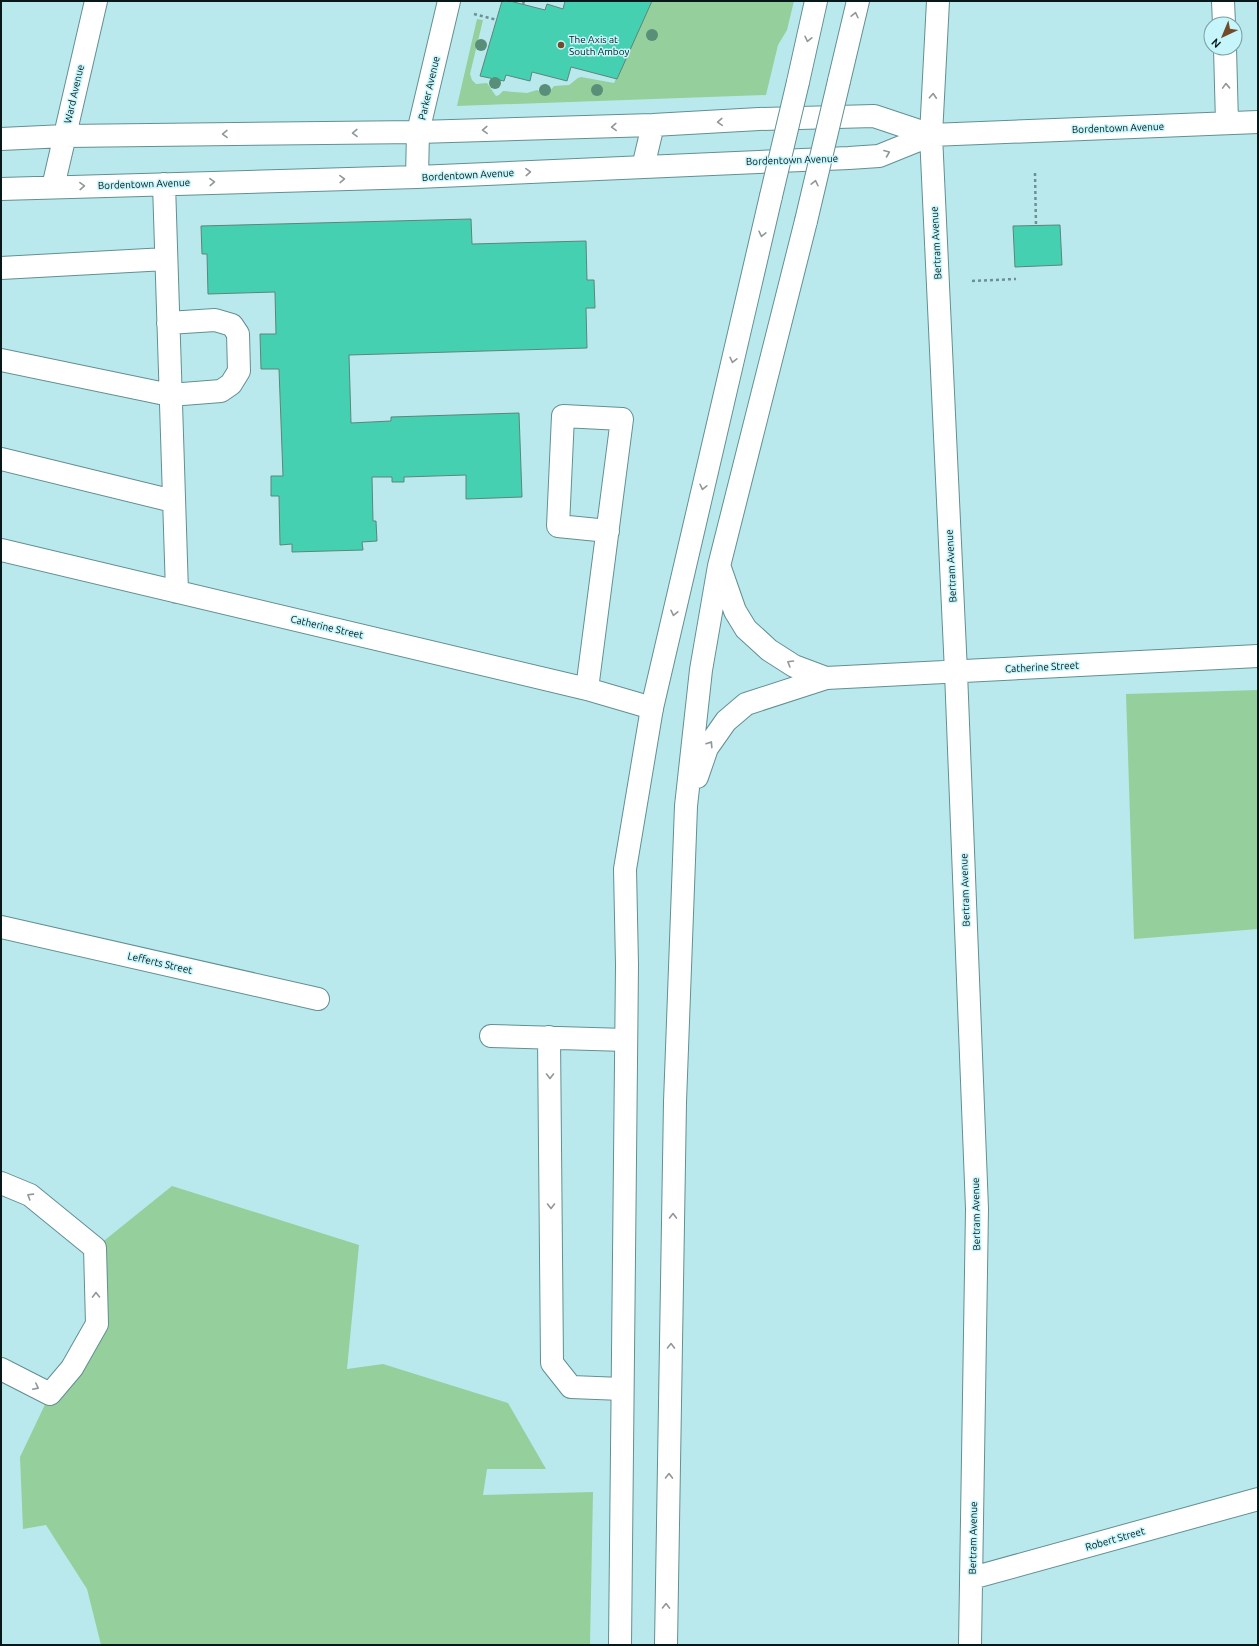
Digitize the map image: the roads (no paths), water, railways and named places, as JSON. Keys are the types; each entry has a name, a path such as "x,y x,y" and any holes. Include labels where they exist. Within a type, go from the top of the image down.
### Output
{"main road":[{"name":"Ward Avenue","path":"53,186 96,1"},
{"name":"Parker Avenue","path":"417,177 418,132 449,1"},
{"path":"620,1645 626,1040 625,869 652,708 816,1"},
{"path":"666,1645 675,1110 686,806 701,670 720,566 806,221 858,1"},
{"name":"Bertram Avenue","path":"938,1 931,135 956,672 977,1208 970,1645"},
{"path":"1223,1 1224,16"},
{"path":"1224,56 1227,123"},
{"name":"Bordentown Avenue","path":"1,139 65,136 418,132 653,126 759,119 874,116 931,135"},
{"name":"Bordentown Avenue","path":"1,188 417,177 879,156 931,135 1258,122"},
{"path":"643,167 653,126"},
{"path":"164,184 177,592"},
{"path":"1,268 166,259"},
{"path":"1,360 170,394 220,391 231,384 239,371 238,334 232,325 215,320 168,323"},
{"path":"587,689 608,531 622,419 563,416 558,526 608,531"},
{"path":"1,459 173,501"},
{"name":"Catherine Street","path":"1,550 587,689 652,708"},
{"path":"720,566 735,611 746,629 768,650 794,666 826,678"},
{"name":"Catherine Street","path":"826,678 1258,656"},
{"path":"686,806 707,748 726,721 746,704 826,678"},
{"name":"Lefferts Street","path":"1,927 318,999"},
{"path":"491,1036 626,1040"},
{"path":"549,1037 552,1363 571,1387 622,1389"},
{"path":"1,1183 30,1195 95,1248 97,1324 72,1368 50,1394 1,1369"},
{"name":"Robert Street","path":"972,1578 1258,1499"}],"place":[{"name":"The Axis at South Amboy","path":"561,45"}]}
